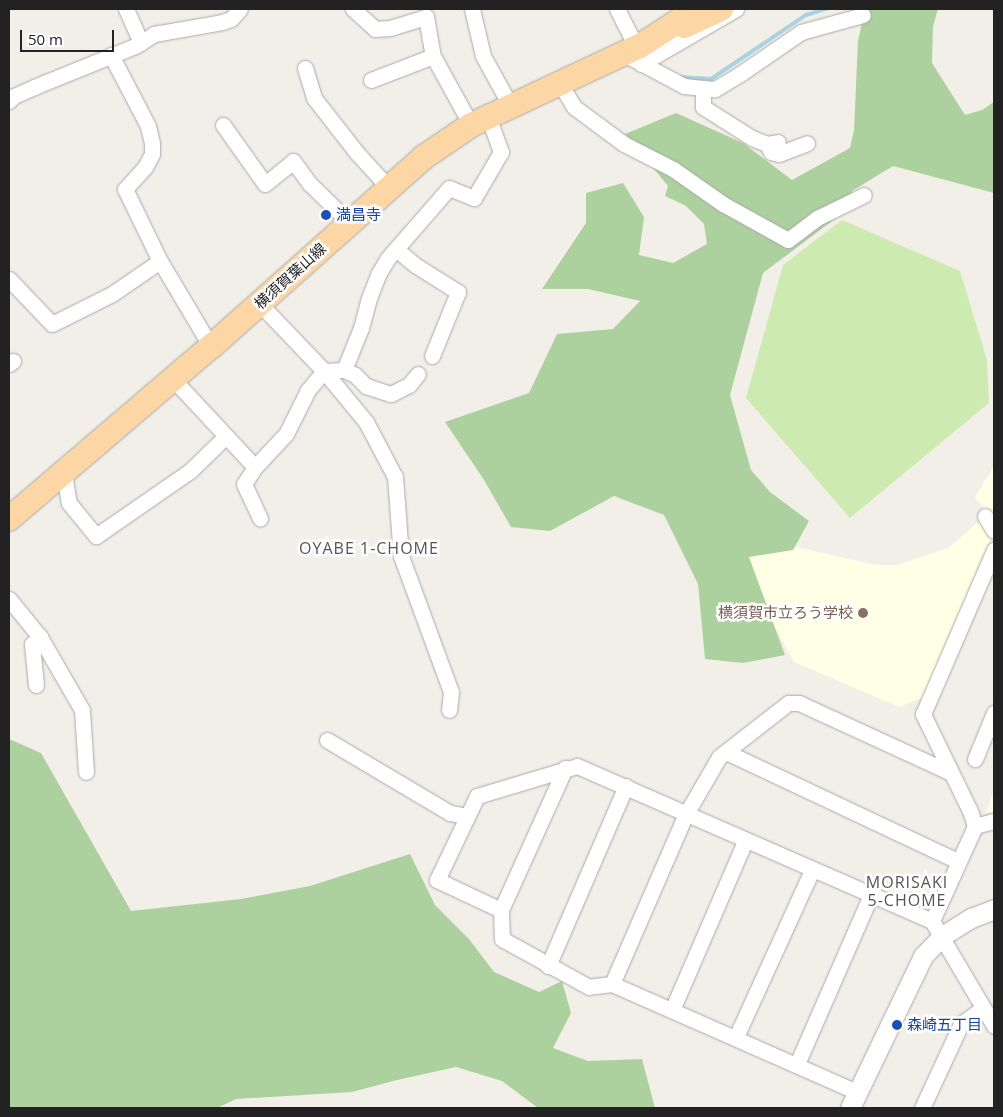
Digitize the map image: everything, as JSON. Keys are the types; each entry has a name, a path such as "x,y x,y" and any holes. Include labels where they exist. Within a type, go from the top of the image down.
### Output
{"main road":[{"path":"633,49 676,9"},
{"name":"横須賀葉山線","path":"507,99 559,82 633,49 697,9"},
{"path":"633,49 721,9"},
{"name":"横須賀葉山線","path":"9,514 208,340 383,182 424,157 474,118 507,99 633,49"},
{"name":"横須賀葉山線","path":"9,514 64,473 173,379 208,340 260,304 345,217"}],"street":[{"path":"126,9 141,43"},
{"path":"9,101 14,96 141,43 154,34 222,22 231,19 240,9"},
{"path":"344,370 379,273 396,248 449,188 457,189 474,198 501,152 474,118 433,56 426,17 390,28 375,29 353,9"},
{"path":"472,9 483,56 507,99"},
{"path":"617,9 633,49 684,86 715,89 801,32 863,15"},
{"path":"633,49 736,9"},
{"path":"111,55 148,126 152,144 152,154 145,167 125,189 160,261 208,340"},
{"path":"371,80 433,56"},
{"path":"305,68 314,98 383,182"},
{"path":"559,82 574,108 624,144 673,169 722,204 788,240 817,218 864,195"},
{"path":"703,88 703,106 752,138 773,143 771,152 779,154 807,143"},
{"path":"223,125 265,184 293,162 310,184 345,217"},
{"path":"396,248 414,265 458,292 432,356"},
{"path":"9,279 52,324 112,294 160,261"},
{"path":"260,304 324,371 366,422 395,477 400,556 451,692 449,710"},
{"path":"260,518 244,484 256,467 286,434 308,390 324,371 344,370 355,375 366,386 391,394 410,385 418,374"},
{"path":"173,379 256,467"},
{"path":"64,473 70,502 96,536 190,471 226,436"},
{"path":"985,516 994,531"},
{"path":"975,826 923,714 994,551"},
{"path":"9,599 40,637 82,710 86,772"},
{"path":"36,685 32,644 40,637"},
{"path":"612,984 686,814 719,757 788,703 799,703 951,772"},
{"path":"975,759 994,713"},
{"path":"328,740 345,753 450,813 467,816"},
{"path":"726,752 958,861"},
{"path":"501,910 437,880 477,796 565,768 577,766 871,895 937,928 994,1026"},
{"path":"565,768 501,910 502,939 589,987 612,984 798,1064 854,1100 937,928 958,861 975,826 994,821"},
{"path":"548,966 626,786"},
{"path":"672,1010 745,841"},
{"path":"736,1037 812,870"},
{"path":"798,1064 871,895"},
{"path":"937,928 994,909"},
{"path":"922,1108 962,1024 983,1008"}],"shaded area":[{"path":"994,466 994,521 975,497"},
{"name":"横須賀市立ろう学校","path":"983,518 992,535 923,697 899,707 794,662 735,553 748,536 876,565 897,565 948,548"},
{"path":"994,791 994,813 986,812"}],"green space":[{"path":"865,9 938,9 933,26 932,63 965,115 982,110 994,102 994,193 893,166 852,191 840,215 763,273 730,395 751,470 770,492 809,521 793,550 749,557 785,655 743,663 705,659 698,584 664,515 614,496 550,531 511,527 484,480 445,422 529,393 557,334 613,329 640,301 588,289 542,289 586,223 586,193 623,183 644,217 639,255 673,263 707,244 704,224 686,206 665,196 668,186 625,134 676,113 743,143 792,180 850,148 854,130 858,41"},
{"path":"842,220 960,271 987,360 989,403 850,518 746,398 783,265"},
{"path":"9,739 41,753 131,911 241,899 310,886 410,854 435,905 469,939 494,972 539,992 562,981 571,1013 553,1048 588,1061 642,1059 655,1108 538,1108 502,1081 456,1067 352,1092 236,1099 217,1108 9,1108"}],"waterway":[{"path":"681,77 711,79 806,15 826,9"}],"place":[{"name":"満昌寺","path":"326,215"},
{"name":"横須賀市立ろう学校","path":"863,613"},
{"name":"森崎五丁目","path":"897,1025"}],"district":[{"name":"OYABE 1-CHOME","path":"369,548"},
{"name":"MORISAKI 5-CHOME","path":"907,891"}]}
